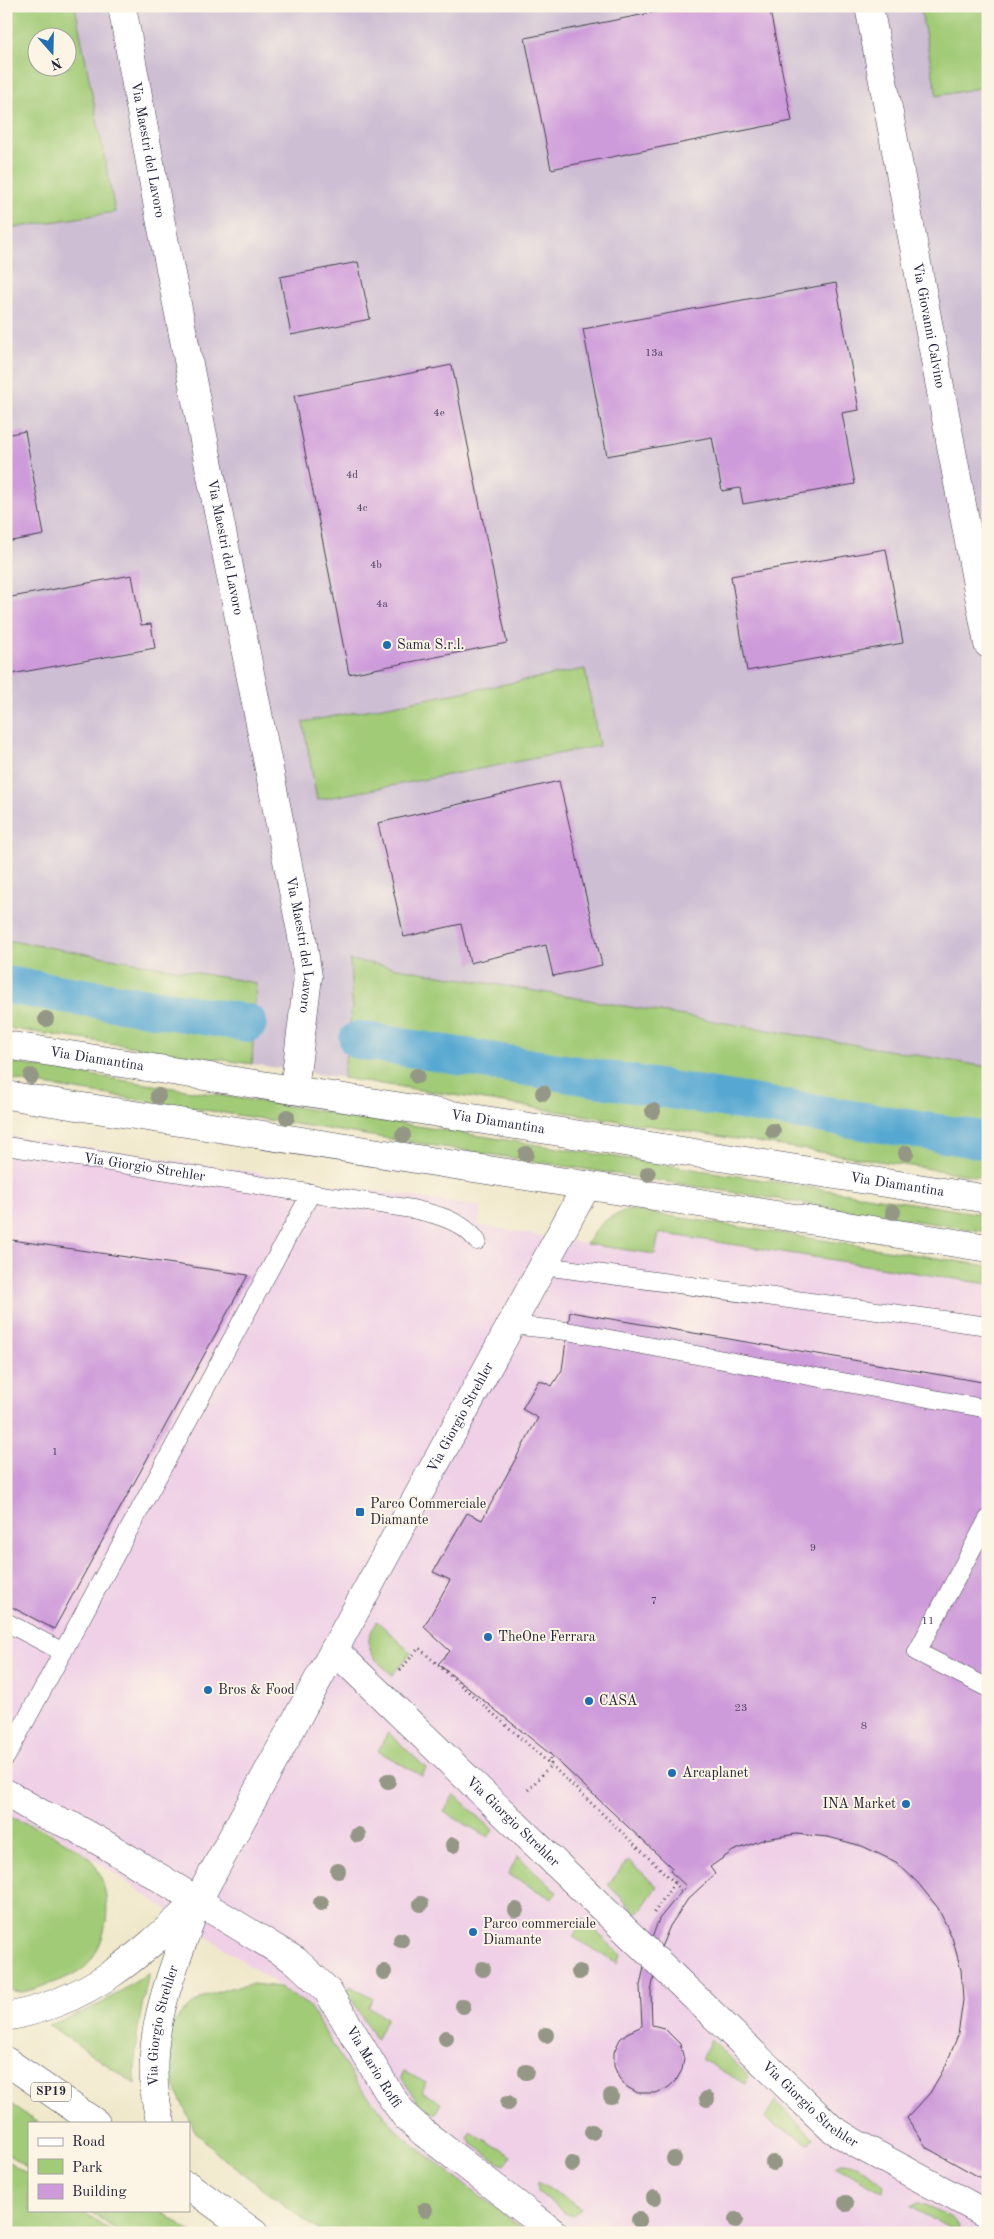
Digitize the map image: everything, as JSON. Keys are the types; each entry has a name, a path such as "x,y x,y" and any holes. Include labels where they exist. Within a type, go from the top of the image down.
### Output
{"street":[{"name":"Via Maestri del Lavoro","path":"122,6 159,212 301,931 308,977 294,1090"},
{"name":"Via Giovanni Calvino","path":"869,6 988,644"},
{"name":"Via Diamantina","path":"6,1045 988,1199"},
{"path":"6,1095 988,1248"},
{"name":"Via Giorgio Strehler","path":"161,2122 154,2091 152,2058 154,2041 166,1994 197,1902 587,1185"},
{"name":"Via Giorgio Strehler","path":"334,1650 831,2128 988,2215"},
{"path":"6,1793 42,1814 72,1826 106,1844 197,1902"},
{"name":"Via Giorgio Strehler","path":"6,2017 43,2008 94,1986 135,1957 197,1902"},
{"name":"Via Mario Roffi","path":"197,1902 296,1961 314,1977 327,1990 384,2086 406,2116 424,2134 554,2233"},
{"name":"SP19","path":"6,2061 95,2122"},
{"path":"190,2186 254,2233"}],"lane":[{"name":"Via Giorgio Strehler","path":"6,1146 412,1208 443,1216 466,1229 476,1241"},
{"path":"6,1757 311,1193"},
{"path":"544,1266 988,1326"},
{"path":"511,1325 567,1331 988,1409"},
{"path":"988,1519 917,1652 988,1688"},
{"path":"6,1622 63,1652"}],"path":[{"path":"381,1694 419,1648 551,1765 674,1882 680,1891"},
{"path":"549,1753 551,1765"},
{"path":"505,1814 551,1765"}],"shaded area":[{"path":"6,6 988,6 988,1067 350,961 352,1006 343,1078 252,1064 256,983 6,940"},
{"name":"Parco Commerciale Diamante","path":"6,1135 482,1207 478,1225 586,1244 655,1254 658,1233 988,1284 988,2233 528,2233 401,2135 355,2081 309,2006 62,1838 39,1826 6,1816"}],"green space":[{"path":"6,6 75,6 115,212 6,229"},
{"path":"920,6 988,6 988,86 937,96"},
{"path":"585,669 599,746 317,800 303,722"},
{"path":"6,940 256,983 252,1064 6,1028"},
{"path":"350,960 988,1067 988,1178 343,1078 352,1006"},
{"path":"6,1062 988,1215 988,1232 6,1079"},
{"path":"631,1210 988,1266 988,1284 659,1233 655,1254 586,1244 604,1221"},
{"path":"377,1621 411,1653 392,1675 374,1657 369,1645 369,1638"},
{"path":"388,1732 426,1768 422,1776 378,1751"},
{"path":"454,1794 493,1830 488,1837 444,1812"},
{"path":"6,1816 35,1826 69,1844 90,1859 100,1874 107,1901 107,1916 100,1943 94,1956 85,1967 74,1974 54,1982 21,1992 6,1989"},
{"path":"518,1856 557,1892 552,1899 508,1874"},
{"path":"628,1860 657,1886 638,1914 608,1885"},
{"path":"583,1919 621,1955 617,1963 573,1937"},
{"path":"149,1973 138,2028 135,2084 49,2025 104,2002"},
{"path":"253,1984 279,1987 309,2006 355,2081 401,2135 528,2233 322,2233 222,2158 195,2131 176,2090 164,2059 166,2036 181,2013 203,1997 230,1988"},
{"path":"350,1986 373,1998 368,2007 387,2018 376,2040 347,1992"},
{"path":"711,2040 749,2076 745,2084 701,2059"},
{"path":"404,2071 426,2083 422,2092 441,2103 435,2114 416,2100 401,2077"},
{"path":"6,2101 37,2122 28,2122 28,2168 6,2153"},
{"path":"775,2101 813,2138 809,2144 765,2119"},
{"path":"470,2131 512,2156 505,2165 501,2164 472,2144 468,2138"},
{"path":"6,2160 28,2174 28,2212 84,2212 114,2233 6,2233"},
{"path":"841,2163 858,2167 871,2174 884,2186 883,2192 835,2166"},
{"path":"538,2182 581,2208 573,2216 565,2213 538,2192"},
{"path":"917,2203 933,2208 952,2219 959,2226 958,2233 911,2207"},
{"path":"91,2212 163,2212 191,2233 120,2233"}],"building":[{"path":"686,6 769,6 792,121 551,169 525,38"},
{"path":"358,262 370,319 291,335 280,277"},
{"path":"836,283 859,410 842,413 855,484 743,504 740,488 722,491 712,437 607,456 583,329"},
{"path":"452,365 507,643 349,674 294,396"},
{"path":"25,431 44,535 6,542 6,435"},
{"path":"886,549 903,643 747,671 731,576"},
{"path":"132,575 141,625 151,624 155,648 6,675 6,598"},
{"path":"559,781 602,965 553,976 546,945 470,963 461,924 404,937 378,823"},
{"path":"12,1240 248,1275 54,1629 6,1604 6,1250"},
{"path":"570,1312 988,1383 988,2182 927,2148 907,2118 930,2093 946,2065 958,2035 963,2000 961,1970 952,1937 938,1908 918,1883 896,1862 862,1846 828,1837 796,1834 765,1839 733,1851 710,1867 715,1874 688,1899 670,1926 658,1954 651,1992 652,2025 664,2028 680,2044 684,2059 682,2070 669,2087 656,2093 638,2093 627,2087 619,2078 614,2066 614,2052 620,2039 627,2033 642,2026 640,1986 647,1951 659,1919 686,1886 670,1871 672,1868 549,1753 438,1664 450,1651 424,1627 450,1580 433,1572 467,1513 482,1520 538,1418 522,1409 539,1380 552,1386 562,1370"}],"waterway":[{"path":"6,985 248,1023"},
{"path":"358,1040 988,1141"}],"place":[{"name":"Sama S.r.l.","path":"387,645"},
{"name":"Parco Commerciale Diamante","path":"360,1512"},
{"name":"TheOne Ferrara","path":"488,1637"},
{"name":"Bros & Food","path":"208,1690"},
{"name":"CASA","path":"589,1701"},
{"name":"Arcaplanet","path":"672,1773"},
{"name":"INA Market","path":"906,1804"},
{"name":"Parco commerciale Diamante","path":"473,1932"}]}
